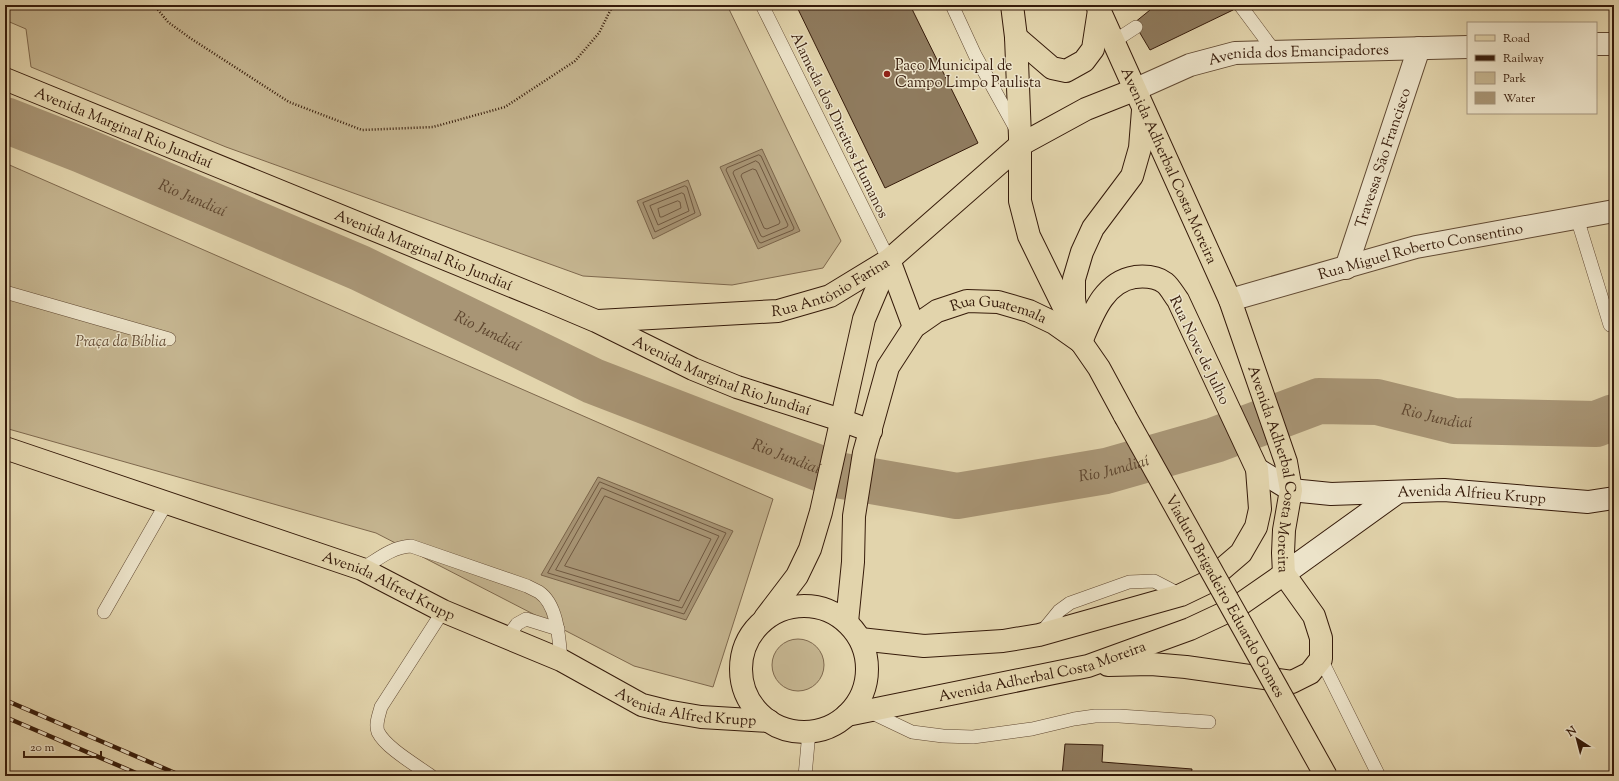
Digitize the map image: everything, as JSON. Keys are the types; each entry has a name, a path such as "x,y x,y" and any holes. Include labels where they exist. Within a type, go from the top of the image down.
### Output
{"main road":[{"path":"1012,5 1016,37 1020,141 1020,201 1029,236 1081,342"},
{"path":"1016,37 1052,68 1066,71 1084,61 1093,49 1098,8"},
{"name":"Avenida Adherbal Costa Moreira","path":"847,716 1088,666 1190,629 1229,611 1284,574 1282,553 1284,530 1291,490 1286,462 1230,300 1098,8"},
{"name":"Avenida Marginal Rio Jundiaí","path":"5,79 551,302 596,321 693,369 737,387 840,424 871,432"},
{"name":"Rua Antônio Farina","path":"596,321 778,311 830,296 888,260 1020,141 1086,109 1134,90"},
{"path":"1081,342 1074,299 1074,279 1082,252 1093,228 1132,176 1140,148 1143,109"},
{"path":"853,630 854,516 864,453 888,367 914,327 888,260"},
{"path":"763,622 778,612 796,606 814,607 832,612 853,630 867,658 866,679 860,699 847,716 829,727 809,732 788,730 769,721 755,709 745,692 741,673 743,654 750,636 763,622 797,576 810,549 821,512 864,319 888,260"},
{"name":"Rua Nove de Julho","path":"1081,342 1098,304 1108,291 1126,279 1145,276 1165,283 1178,300 1255,465"},
{"name":"Rua Guatemala","path":"914,327 937,311 966,302 998,302 1029,311 1054,323 1081,342"},
{"name":"Viaduto Brigadeiro Eduardo Gomes","path":"1081,342 1099,368 1326,776"},
{"name":"Avenida Alfred Krupp","path":"5,448 362,569 443,611 561,660 642,705 701,717 769,721"},
{"path":"853,630 924,646 1003,641 1039,635 1181,595 1206,583 1241,553 1256,527 1260,509 1255,465"},
{"path":"1088,666 1151,664 1186,667 1292,682 1310,673 1321,659 1321,638 1314,616 1284,574"}],"street":[{"path":"1597,44 1614,44"},
{"name":"Avenida dos Emancipadores","path":"1134,90 1190,65 1235,53 1467,47"},
{"name":"Travessa São Francisco","path":"1346,268 1419,48"},
{"name":"Rua Miguel Roberto Consentino","path":"1230,300 1416,247 1614,211"},
{"path":"1255,465 1291,490 1331,494 1398,492"},
{"name":"Avenida Alfrieu Krupp","path":"1284,574 1398,492 1444,490 1588,502 1614,498"}],"lane":[{"name":"Alameda dos Direitos Humanos","path":"762,5 888,260"},
{"path":"952,5 975,55 1020,141"},
{"path":"1240,5 1275,52"},
{"path":"1113,42 1136,27"},
{"path":"1577,218 1610,325"},
{"path":"5,292 168,339"},
{"path":"104,612 167,502"},
{"path":"362,569 390,551 400,547 411,546 527,586 540,592 551,608 558,629 561,660"},
{"path":"431,776 386,741 378,731 377,719 381,707 443,611"},
{"path":"507,638 517,624 526,619 558,629"},
{"path":"1321,659 1379,776"},
{"path":"870,712 912,732 943,736 973,737 1032,729 1074,719 1096,716 1119,716 1209,722"},
{"path":"805,776 809,732"}],"path":[{"path":"154,5 168,22 190,38 289,102 362,130 433,127 505,107 575,61 599,33 613,5"}],"green space":[{"path":"5,5 727,5 841,241 823,268 732,285 583,276 226,147 31,67 26,29 5,20"},
{"name":"Praça da Bíblia","path":"5,163 773,499 713,687 634,666 376,533 5,428"},
{"path":"793,639 803,639 813,643 820,650 824,660 824,670 820,680 813,687 803,691 793,691 783,687 776,680 772,670 772,660 776,650 783,643"}],"water":[{"path":"762,149 800,231 758,249 720,167"},
{"path":"688,180 701,215 653,239 637,201"},
{"path":"598,477 733,531 686,620 541,575"}],"building":[{"name":"Paço Municipal de Campo Limpo Paulista","path":"796,5 910,5 978,143 885,188"},
{"path":"1147,5 1230,5 1233,10 1150,50 1134,23 1150,10"},
{"path":"1065,744 1103,745 1102,762 1192,769 1191,776 1062,776"}],"waterway":[{"name":"Rio Jundiaí","path":"5,120 82,150 360,268 593,381 837,475 957,496 1106,471 1215,440 1319,401 1377,402 1454,421 1596,424 1614,417"}],"railway":[{"path":"5,700 182,776"},
{"path":"5,717 143,776"}],"place":[{"name":"Paço Municipal de Campo Limpo Paulista","path":"887,74"}]}
